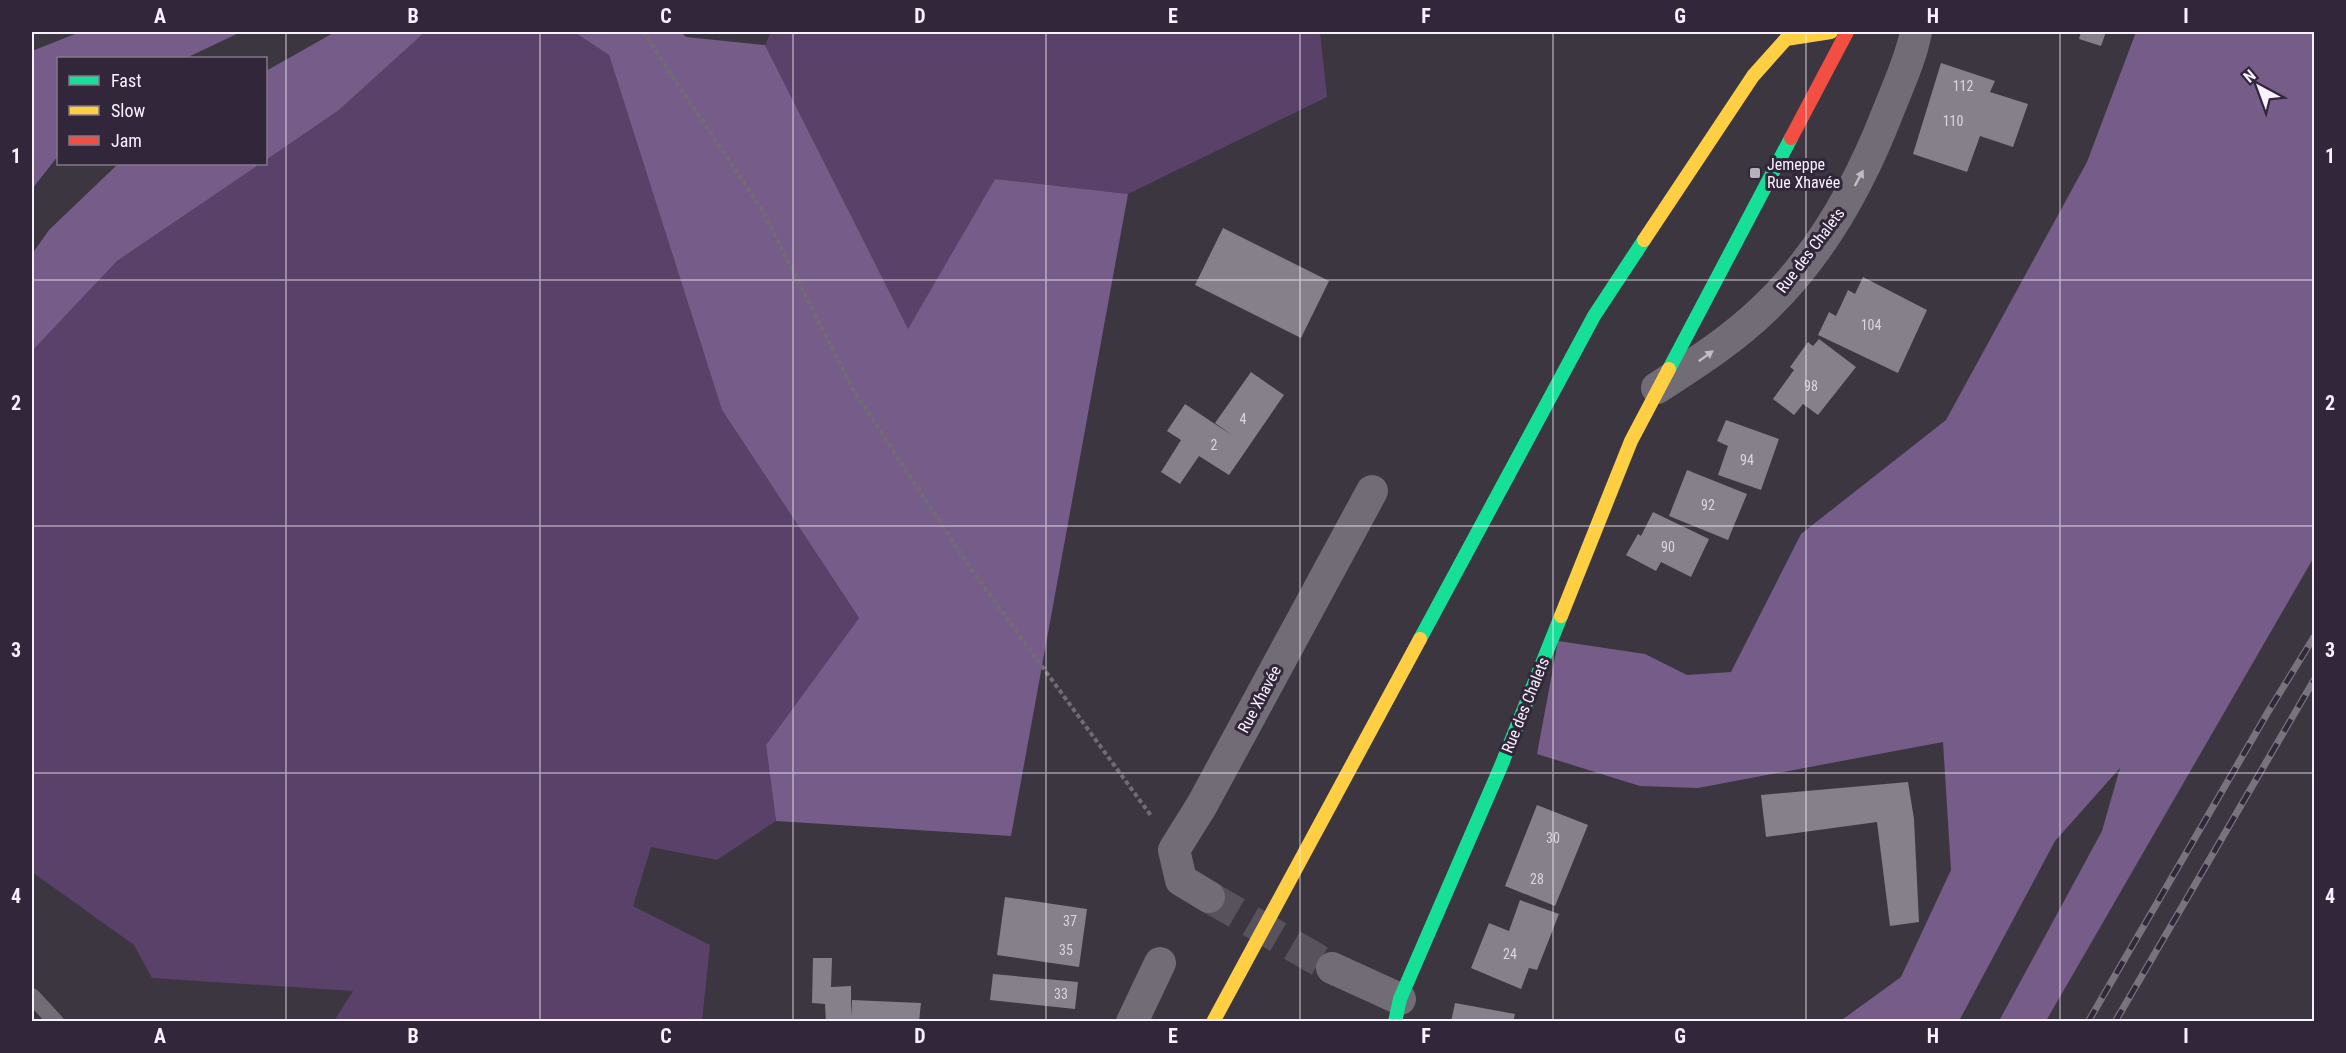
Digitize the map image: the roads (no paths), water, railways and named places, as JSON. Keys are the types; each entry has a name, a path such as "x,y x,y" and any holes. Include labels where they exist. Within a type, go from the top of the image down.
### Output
{"street":[{"path":"1213,1022 1594,316 1753,76 1786,39 1831,32"},
{"name":"Rue des Chalets","path":"1398,1010 1501,766 1612,484 1657,388 1847,32"},
{"name":"Rue des Chalets","path":"1657,388 1707,355 1764,309 1834,223 1873,150 1916,32"},
{"name":"Rue Xhavée","path":"1209,897 1181,880 1174,850 1202,806 1372,491"},
{"path":"1132,1022 1160,963"},
{"path":"1332,968 1398,1010"}],"lane":[{"path":"32,996 57,1022"}],"tunnel":[{"path":"1209,897 1332,968"}],"railway":[{"path":"2088,1022 2314,637"},
{"path":"2115,1022 2314,680"}],"place":[{"name":"Jemeppe Rue Xhavée","path":"1755,173"}]}
